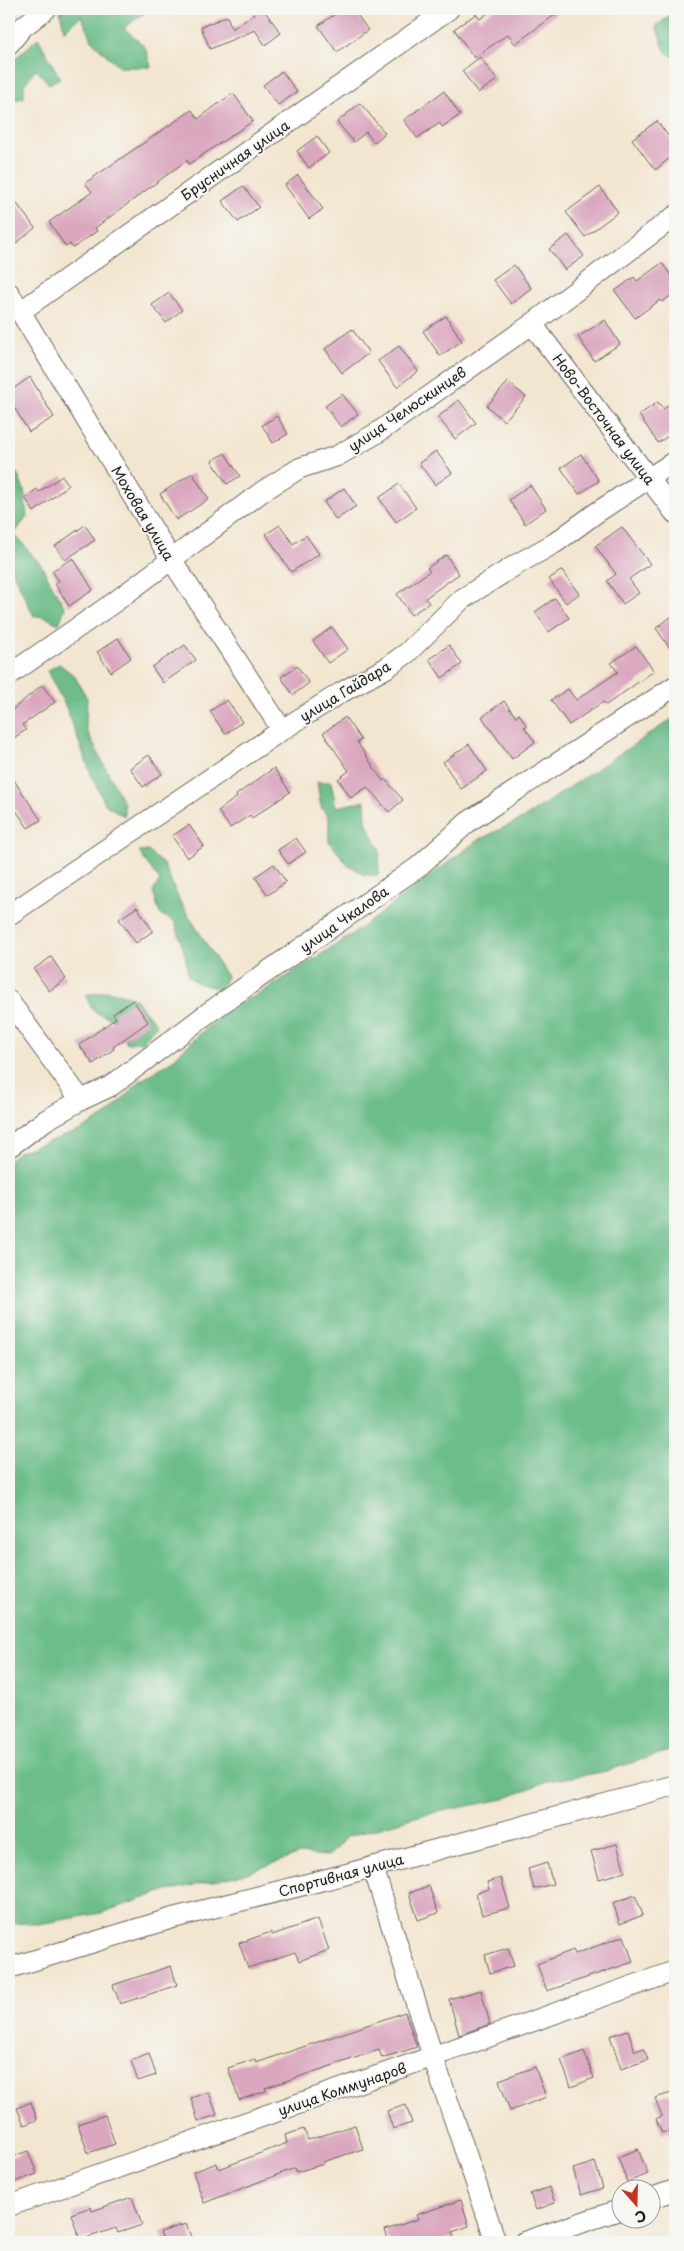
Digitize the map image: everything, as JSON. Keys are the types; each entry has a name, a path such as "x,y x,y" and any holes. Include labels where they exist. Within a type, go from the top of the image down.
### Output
{"street":[{"path":"9,44 23,27 46,9"},
{"name":"Брусничная улица","path":"21,310 449,9"},
{"name":"улица Челюскинцев","path":"9,675 116,601 263,491 300,468 337,456 377,433 532,324 675,216"},
{"name":"Моховая улица","path":"9,293 171,559 282,730"},
{"name":"Ново-Восточная улица","path":"532,324 675,513"},
{"name":"улица Гайдара","path":"9,915 282,730 342,692 386,668 407,653 462,599 555,543 675,460"},
{"name":"улица Чкалова","path":"9,1147 46,1120 111,1086 208,1013 418,868 468,822 675,686"},
{"path":"9,1001 81,1100"},
{"name":"Спортивная улица","path":"9,1968 173,1918 373,1867 675,1785"},
{"path":"373,1867 496,2242"},
{"name":"улица Коммунаров","path":"9,2206 675,1972"},
{"path":"662,2195 675,2190"},
{"path":"524,2242 612,2211"}],"green space":[{"path":"150,9 124,28 145,47 151,67 119,67 93,42 81,16 64,31 60,10"},
{"path":"675,12 675,58 665,51 656,26"},
{"path":"38,38 60,78 49,84 36,69 24,85 24,98 13,100 9,90 9,64"},
{"path":"17,473 24,490 27,517 14,534 41,565 65,608 59,624 45,617 34,616 9,564 9,475"},
{"path":"59,664 74,675 87,698 86,729 124,804 124,816 106,805 92,777 66,707 47,671"},
{"path":"675,717 675,1749 603,1772 547,1781 504,1799 422,1815 346,1837 329,1856 300,1854 244,1874 162,1892 101,1913 39,1924 9,1923 9,1159 19,1152 81,1130 108,1114 139,1082 171,1061 229,1007 256,996 353,934 478,840 522,819"},
{"path":"317,782 331,782 336,807 365,801 366,822 380,850 378,875 364,875 346,863 329,841 329,818 321,807"},
{"path":"148,851 164,865 179,900 227,977 220,989 197,983 188,976 185,955 175,922 160,914 153,891 160,881 139,852"},
{"path":"108,991 133,997 157,1025 142,1042 127,1043 117,1021 93,1011 85,995"}],"building":[{"path":"263,9 281,33 265,45 255,30 210,49 201,27 227,16 232,29"},
{"path":"342,9 353,9 368,30 337,52 318,26"},
{"path":"494,9 563,9 515,44 508,34 474,58 454,29 476,14 480,19"},
{"path":"480,57 497,80 478,93 462,71"},
{"path":"282,71 297,92 278,105 263,85"},
{"path":"444,91 460,115 442,127 440,123 417,138 404,120"},
{"path":"233,93 253,121 189,164 187,160 95,228 97,231 73,248 70,244 66,247 49,222 92,192 85,183 192,110 198,119"},
{"path":"360,103 385,133 374,143 366,132 354,142 337,122"},
{"path":"657,121 675,145 675,154 655,170 632,139"},
{"path":"317,136 329,153 309,168 297,151"},
{"path":"298,175 323,209 309,219 285,185"},
{"path":"243,186 259,207 238,222 222,201"},
{"path":"600,187 618,212 585,237 566,212"},
{"path":"9,193 35,228 9,249"},
{"path":"568,235 584,256 565,270 549,249"},
{"path":"662,263 675,281 675,293 662,302 660,300 635,318 615,291 634,277 637,281"},
{"path":"514,265 531,288 511,304 493,280"},
{"path":"169,293 182,310 166,323 152,305"},
{"path":"446,316 462,341 440,356 423,331"},
{"path":"605,320 620,344 594,361 578,337"},
{"path":"352,329 369,353 342,373 325,349"},
{"path":"399,346 418,371 397,387 378,361"},
{"path":"30,377 54,417 29,432 9,399 9,392"},
{"path":"508,382 526,397 504,421 487,406"},
{"path":"342,394 358,414 341,427 325,406"},
{"path":"459,400 476,423 455,439 438,417"},
{"path":"675,401 675,431 658,443 639,415 658,402 663,409"},
{"path":"277,416 288,434 273,443 262,425"},
{"path":"436,451 452,473 435,485 419,463"},
{"path":"225,453 240,476 227,484 212,461"},
{"path":"581,454 599,481 579,494 561,468"},
{"path":"192,473 209,499 176,520 160,494"},
{"path":"62,476 69,485 34,512 25,498 37,489 39,492"},
{"path":"399,484 416,508 396,522 379,498"},
{"path":"530,485 546,509 525,524 509,500"},
{"path":"344,488 356,506 336,520 324,502"},
{"path":"85,525 95,540 65,560 55,546"},
{"path":"280,525 293,544 306,535 319,554 291,572 266,534"},
{"path":"622,527 650,564 629,579 639,593 623,604 607,581 616,574 595,546"},
{"path":"446,555 459,574 425,598 429,603 411,615 397,594 430,571 427,568"},
{"path":"73,558 93,590 69,606 55,584 59,581 52,571"},
{"path":"562,570 579,594 566,603 549,579"},
{"path":"555,598 569,618 549,632 535,612"},
{"path":"675,614 675,656 656,628"},
{"path":"332,627 348,649 328,663 313,641"},
{"path":"118,638 131,658 111,672 97,652"},
{"path":"185,645 196,660 163,683 152,667"},
{"path":"449,645 462,664 442,678 429,659"},
{"path":"636,646 654,671 606,705 603,702 569,725 551,700 568,689 576,700 618,672 611,663"},
{"path":"297,666 309,683 293,695 281,677"},
{"path":"42,685 55,702 22,725 26,730 9,741 9,706 12,710"},
{"path":"227,700 242,722 225,734 210,711"},
{"path":"504,701 516,717 519,714 527,726 524,727 535,742 512,759 482,717"},
{"path":"345,717 361,740 357,742 383,781 385,779 403,800 389,812 367,787 351,798 338,779 349,771 323,733"},
{"path":"469,744 487,771 461,789 443,762"},
{"path":"149,755 162,774 143,787 130,768"},
{"path":"274,768 290,792 252,818 250,815 230,828 218,811 237,797 236,795"},
{"path":"9,773 41,820 28,828 9,800"},
{"path":"189,825 204,846 187,858 172,836"},
{"path":"296,838 306,852 288,864 278,850"},
{"path":"274,864 286,882 268,895 255,877"},
{"path":"137,907 153,931 136,943 119,919"},
{"path":"51,957 66,979 49,991 34,969"},
{"path":"133,1000 148,1022 93,1064 79,1045 116,1018 113,1014"},
{"path":"617,1844 625,1872 599,1879 591,1851"},
{"path":"547,1863 553,1884 534,1889 528,1869"},
{"path":"501,1878 510,1908 482,1915 476,1893 489,1889 487,1882"},
{"path":"429,1886 438,1913 418,1920 409,1893"},
{"path":"635,1895 643,1915 620,1924 613,1903"},
{"path":"318,1919 329,1950 299,1961 295,1952 248,1968 239,1943 271,1932 272,1935"},
{"path":"624,1936 633,1962 547,1991 537,1964 573,1950 575,1954"},
{"path":"508,1948 514,1966 490,1973 485,1955"},
{"path":"171,1966 177,1985 120,2004 113,1985"},
{"path":"481,1990 490,2024 459,2035 449,1999"},
{"path":"405,2012 417,2047 382,2058 379,2050 265,2088 266,2091 239,2100 228,2068 255,2059 256,2063"},
{"path":"628,2030 635,2051 644,2048 648,2060 621,2069 610,2036"},
{"path":"584,2051 594,2078 571,2087 561,2060"},
{"path":"149,2054 156,2075 138,2081 131,2061"},
{"path":"535,2067 546,2097 510,2111 499,2080"},
{"path":"209,2092 217,2115 198,2121 191,2098"},
{"path":"671,2093 675,2105 674,2148 668,2131 662,2133 656,2119 662,2116 655,2098"},
{"path":"31,2102 37,2120 24,2125 17,2108"},
{"path":"406,2105 412,2123 393,2129 387,2111"},
{"path":"105,2115 115,2144 88,2153 78,2124"},
{"path":"355,2125 363,2149 323,2162 324,2164 296,2172 295,2168 204,2203 193,2172 217,2163 219,2169 287,2143 285,2135 304,2129 308,2140"},
{"path":"638,2149 648,2174 638,2178 626,2178 618,2157"},
{"path":"28,2151 37,2174 9,2184 9,2158"},
{"path":"595,2162 603,2188 581,2195 573,2169"},
{"path":"549,2187 555,2203 536,2210 530,2194"},
{"path":"132,2197 142,2225 118,2233 116,2228 80,2240 71,2214 91,2207 92,2211"},
{"path":"461,2200 469,2226 452,2232 454,2237 439,2242 389,2242 385,2230 418,2219 416,2215"},
{"path":"186,2224 193,2242 164,2242 160,2232"}]}
